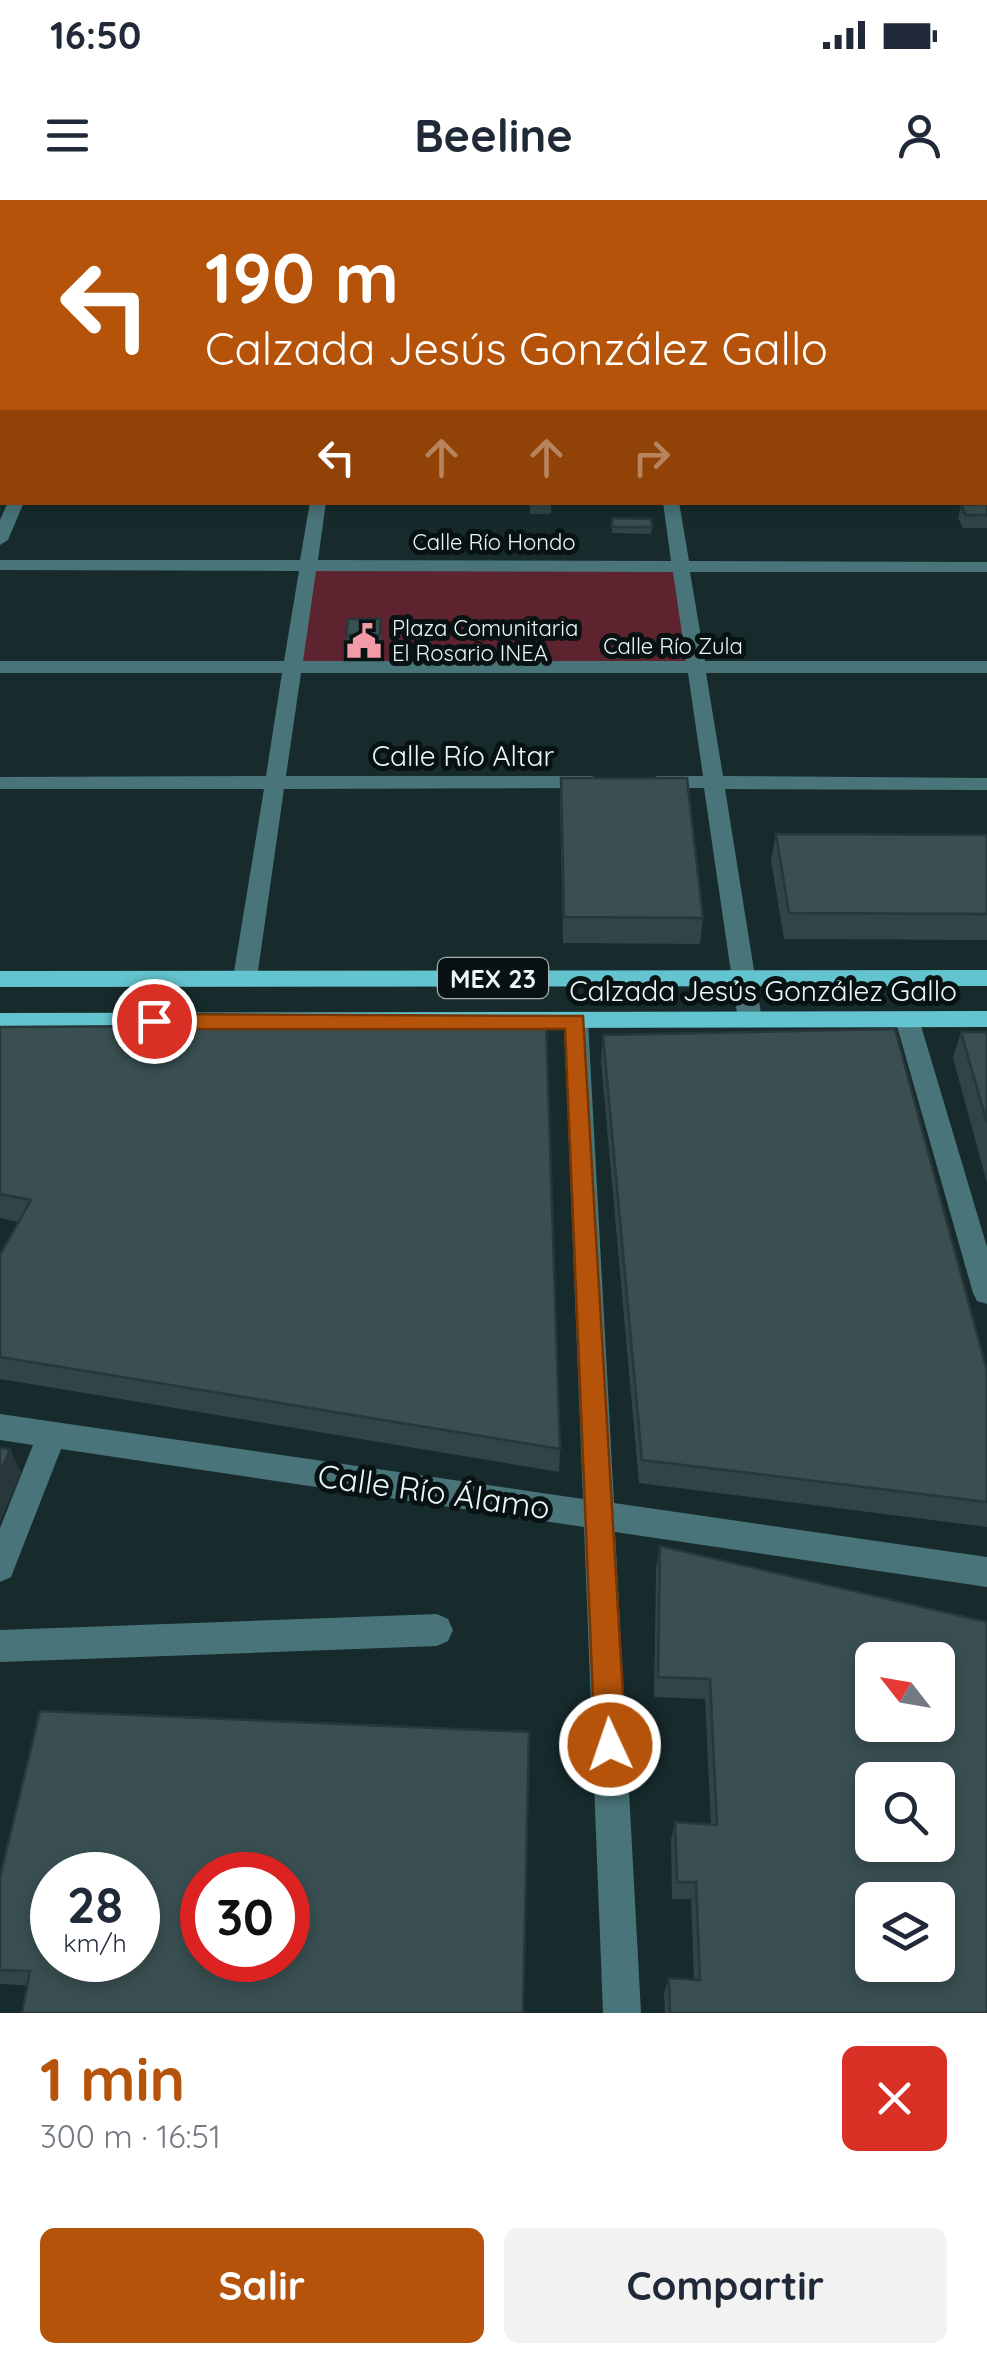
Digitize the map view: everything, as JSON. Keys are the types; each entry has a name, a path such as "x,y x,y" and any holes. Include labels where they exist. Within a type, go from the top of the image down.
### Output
{"main road":[{"name":"Calzada Jesús González Gallo","path":"0,979 987,978"},
{"name":"Calzada Jesús González Gallo","path":"0,1021 987,1019"}],"street":[{"path":"0,540 15,505"},
{"path":"245,978 318,505"},
{"path":"671,505 747,978 750,1020"},
{"name":"Calle Río Hondo","path":"0,564 987,568"},
{"name":"Calle Río Zula","path":"0,667 987,666"},
{"name":"Calle Río Altar","path":"0,783 987,784"},
{"path":"907,1020 987,1293"},
{"path":"576,1021 622,2013"},
{"name":"Calle Río Álamo","path":"0,1428 987,1572"},
{"path":"0,1567 52,1435"},
{"path":"0,1646 437,1630"}],"shaded area":[{"path":"313,567 676,567 691,666 299,665"}],"building":[{"path":"961,505 987,505 987,515 966,515"},
{"path":"612,518 651,519 652,527 612,527"},
{"path":"348,619 381,619 380,635 346,635"},
{"path":"561,778 687,778 703,918 564,917"},
{"path":"776,834 987,835 987,914 789,913"},
{"path":"546,1024 560,1449 0,1357 0,1255 31,1200 0,1194 0,1027"},
{"path":"895,1029 987,1371 987,1502 642,1460 603,1035"},
{"path":"961,1032 987,1032 987,1123"},
{"path":"0,1448 10,1449 0,1473"},
{"path":"660,1546 987,1622 987,2013 670,2013 669,1978 700,1980 696,1882 677,1882 675,1822 717,1825 710,1679 658,1677"},
{"path":"40,1711 529,1732 523,2013 22,2013 30,1971 0,1970 0,1877"}],"place":[{"name":"Plaza Comunitaria El Rosario INEA","path":"364,641"}],"route":[{"path":"154,1021 576,1021 610,1745"}]}
